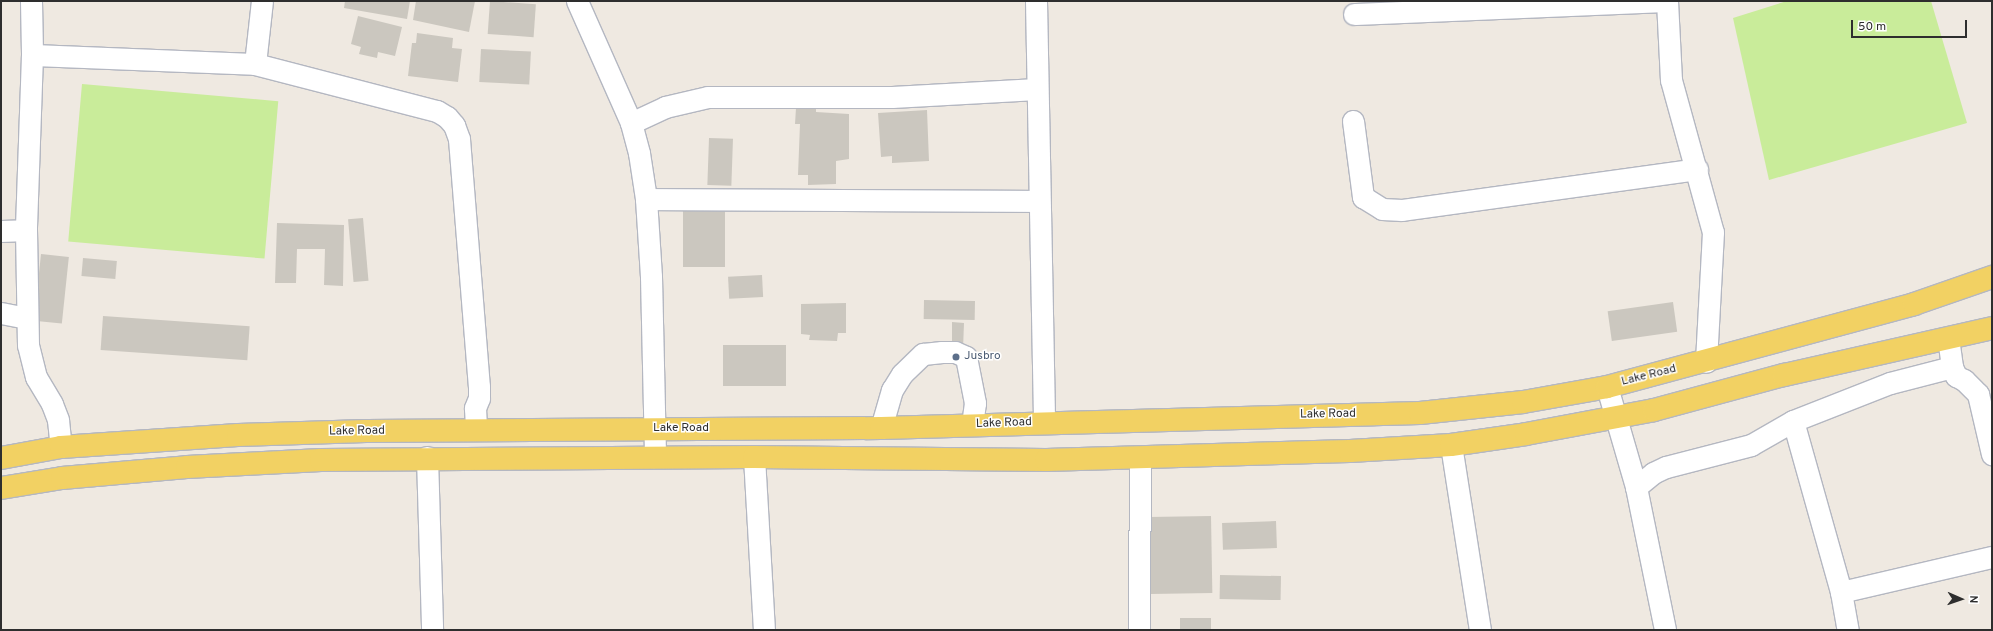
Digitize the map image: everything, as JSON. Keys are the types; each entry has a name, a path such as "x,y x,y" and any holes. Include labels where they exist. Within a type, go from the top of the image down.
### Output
{"main road":[{"name":"Lake Road","path":"1,458 61,447 238,435 476,430 881,428 1044,422 1420,413 1523,402 1607,387 1706,362 1914,304 1992,277"},
{"path":"1,488 62,478 187,467 427,457 754,457 962,460 1350,451 1451,445 1614,418 1784,375 1992,328"}],"street":[{"path":"31,1 32,55 26,230 28,345 36,377 54,409 61,447"},
{"path":"255,64 262,1"},
{"path":"577,1 631,123 646,199 651,277 653,429 655,457"},
{"path":"1036,1 1038,201 1044,422"},
{"path":"1354,14 1667,1 1671,80 1713,232 1706,362"},
{"path":"32,55 255,64 436,110 447,117 454,125 459,139 463,209 479,386 479,398 475,408 476,430"},
{"path":"631,123 665,107 708,97 892,96 1037,88"},
{"path":"1353,121 1363,197 1382,209 1402,210 1697,170"},
{"path":"646,199 1038,201"},
{"path":"1,231 26,230"},
{"path":"1,313 27,318"},
{"path":"1948,338 1952,367 1956,376 1964,380 1978,394 1992,454"},
{"path":"881,428 892,390 902,374 923,354 942,352 955,352 966,357 976,403 972,425"},
{"path":"1636,487 1653,473 1666,467 1751,445 1793,421 1890,383 1952,367"},
{"path":"1607,387 1614,418 1636,487 1665,630"},
{"path":"1793,421 1841,592 1848,630"},
{"path":"1451,445 1480,630"},
{"path":"427,457 432,630"},
{"path":"754,457 764,630"},
{"path":"1139,630 1140,457"},
{"path":"1841,592 1992,557"}],"green space":[{"path":"1787,1 1931,1 1967,123 1769,180 1733,18"},
{"path":"82,84 278,101 264,259 68,241"}],"building":[{"path":"345,1 410,1 407,19 344,8"},
{"path":"416,1 475,1 469,32 413,20"},
{"path":"490,1 536,4 534,37 488,34"},
{"path":"358,16 402,27 395,56 378,52 377,58 359,54 361,47 351,44"},
{"path":"417,33 453,38 452,48 462,49 458,82 408,76 412,43 416,43"},
{"path":"481,49 531,52 529,85 479,82"},
{"path":"796,108 816,108 816,112 849,114 849,159 836,161 836,184 808,185 808,175 798,175 800,124 795,124"},
{"path":"927,110 929,161 892,163 892,156 881,157 878,113"},
{"path":"709,138 733,139 731,186 707,185"},
{"path":"683,207 725,207 725,267 683,267"},
{"path":"363,218 368,281 354,282 348,219"},
{"path":"277,223 344,225 343,286 324,285 325,249 297,249 296,283 275,283"},
{"path":"41,254 69,257 62,324 34,321"},
{"path":"83,258 117,261 115,279 81,276"},
{"path":"762,275 763,297 729,299 728,277"},
{"path":"924,300 975,301 975,320 924,319"},
{"path":"1673,302 1677,332 1612,341 1608,311"},
{"path":"846,303 846,333 838,333 837,341 809,340 810,335 801,334 801,304"},
{"path":"103,316 250,326 247,360 101,350"},
{"path":"952,322 964,323 963,349 952,350"},
{"path":"723,345 786,345 786,386 723,386"},
{"path":"1211,516 1212,593 1150,594 1149,517"},
{"path":"1276,521 1277,548 1223,550 1222,523"},
{"path":"1220,575 1281,576 1281,600 1220,599"},
{"path":"1180,618 1211,618 1211,630 1180,630"}],"place":[{"name":"Jusbro","path":"956,357"}]}
